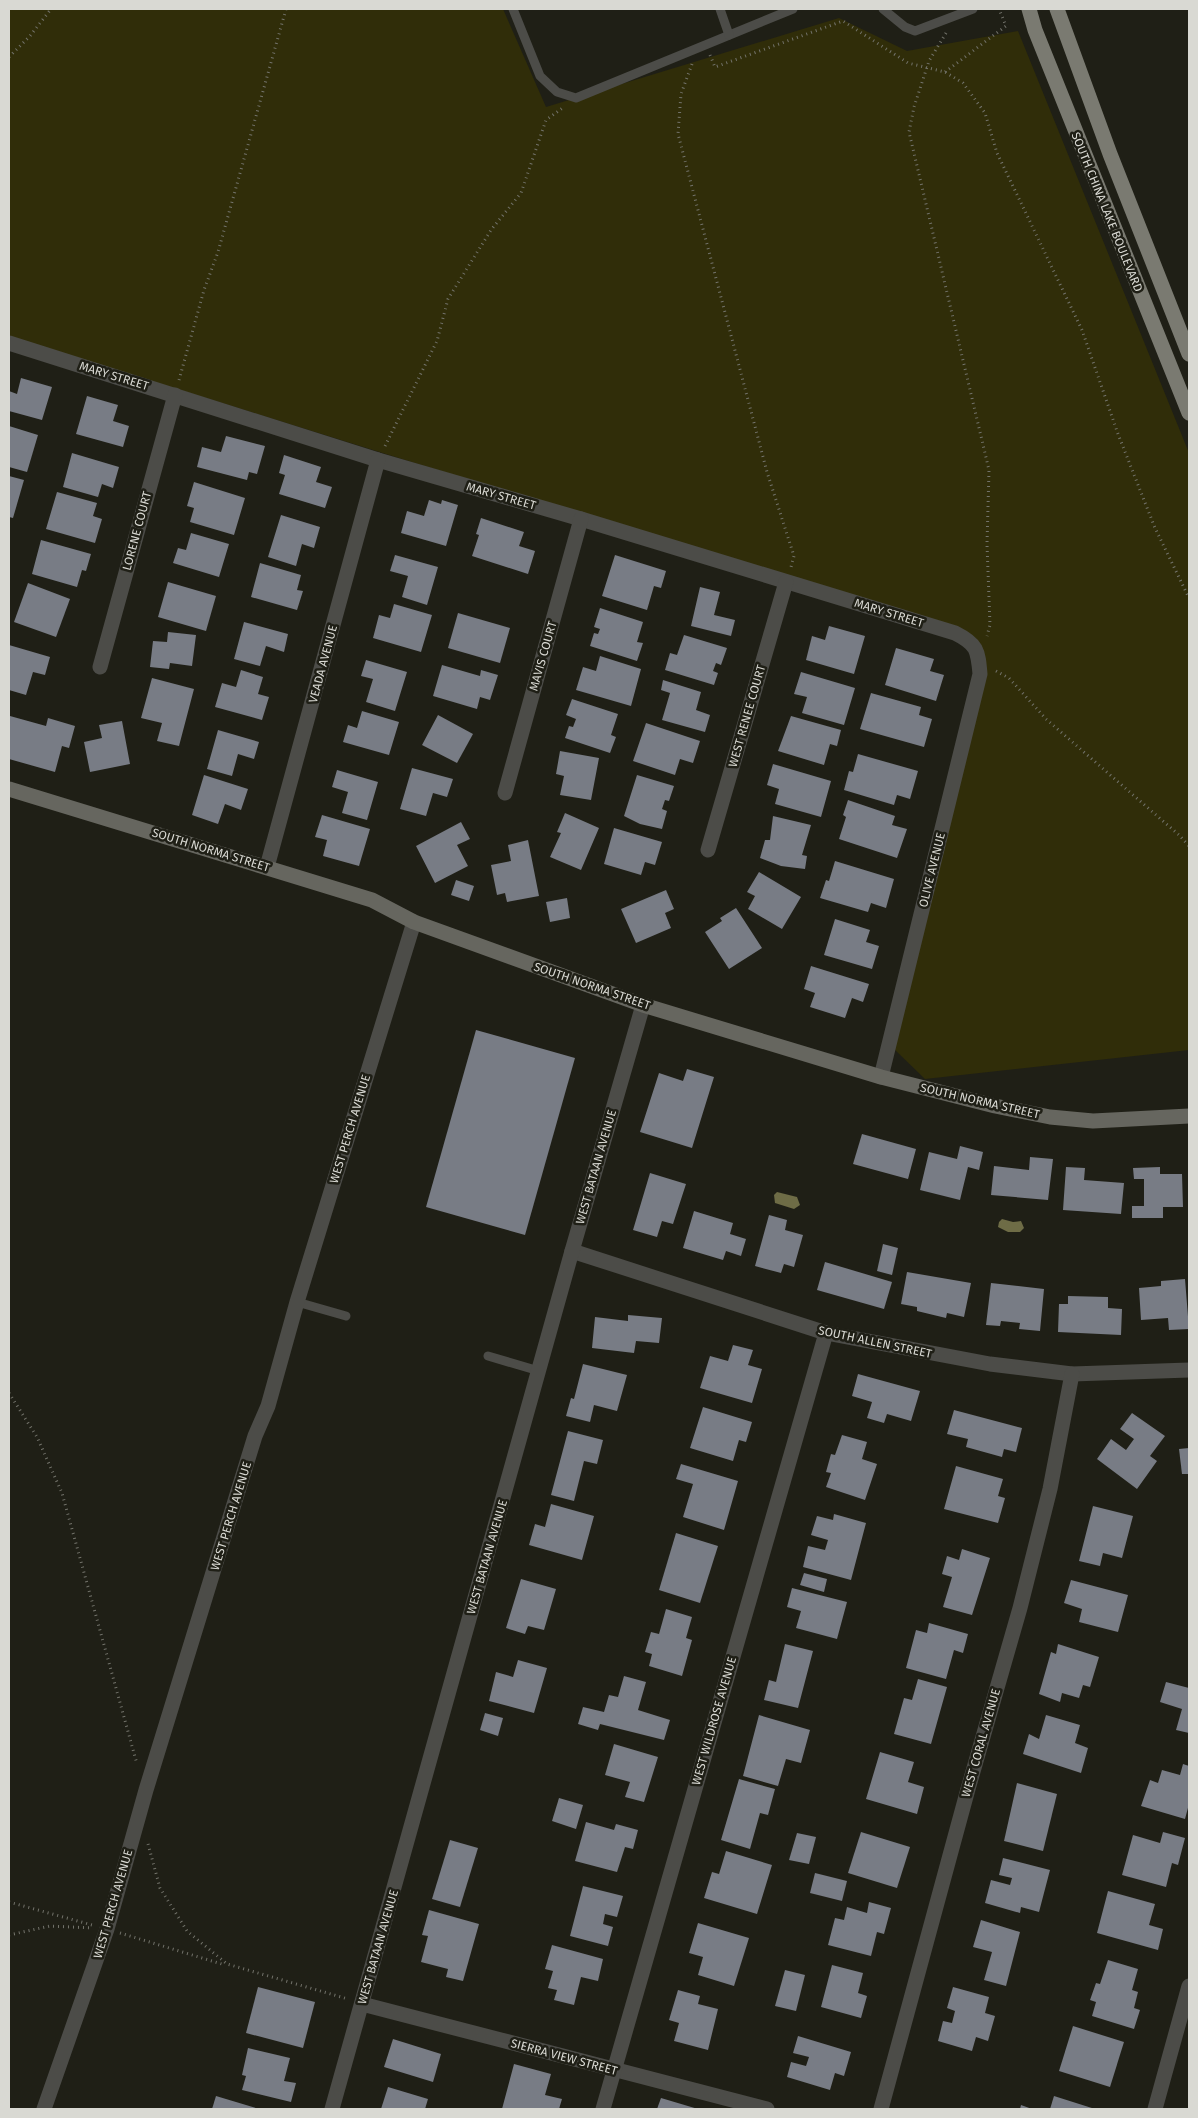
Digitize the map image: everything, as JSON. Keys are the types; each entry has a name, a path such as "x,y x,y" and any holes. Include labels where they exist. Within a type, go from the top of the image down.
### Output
{"main road":[{"name":"SOUTH CHINA LAKE BOULEVARD","path":"1029,9 1035,30 1085,157 1189,413"},
{"name":"SOUTH CHINA LAKE BOULEVARD","path":"1057,9 1110,154 1189,354"}],"street":[{"name":"MARY STREET","path":"9,343 378,460 581,519 955,633 968,639 978,651 979,662"},
{"name":"LORENE COURT","path":"100,667 175,395"},
{"name":"VEADA AVENUE","path":"267,867 378,460"},
{"name":"MAVIS COURT","path":"505,793 581,519"},
{"name":"WEST RENEE COURT","path":"708,850 786,582"},
{"name":"OLIVE AVENUE","path":"881,1077 980,674 979,662"},
{"name":"SOUTH NORMA STREET","path":"9,789 372,900 414,922 643,1005 881,1077 995,1106 1050,1117 1093,1121 1189,1116"},
{"name":"WEST PERCH AVENUE","path":"44,2109 107,1930 148,1780 255,1436 268,1406 297,1302 414,922"},
{"name":"WEST BATAAN AVENUE","path":"332,2109 572,1251 643,1005"},
{"name":"SOUTH ALLEN STREET","path":"572,1251 826,1333 990,1364 1072,1374 1189,1370"},
{"name":"WEST WILDROSE AVENUE","path":"603,2109 826,1333"},
{"name":"WEST CORAL AVENUE","path":"881,2109 1022,1598 1050,1489 1072,1374"},
{"path":"1155,2109 1189,1986"},
{"name":"SIERRA VIEW STREET","path":"362,2004 586,2062 614,2071 767,2109"}],"lane":[{"path":"513,9 540,76 557,92 576,98 793,9"},
{"path":"720,9 729,35"},
{"path":"885,10 905,27 915,32 973,9"},
{"path":"297,1302 346,1316"},
{"path":"488,1356 539,1371"}],"path":[{"path":"9,57 30,36 51,9"},
{"path":"175,395 204,290 218,252 286,9"},
{"path":"945,72 1006,26 1000,9"},
{"path":"957,16 929,61 914,107 909,132 990,470 987,544 990,625 979,662 1009,678 1046,719 1173,829 1189,846"},
{"path":"715,66 843,21 908,63 945,72 963,83 985,112 997,153 1082,330 1118,434 1155,528 1189,598"},
{"path":"698,48 681,94 678,134 767,472 794,556 786,582"},
{"path":"378,460 437,341 448,299 491,230 521,193 546,120 576,98"},
{"path":"9,1935 50,1926 107,1930"}],"shaded area":[{"path":"9,9 503,9 546,107 839,18 907,51 1018,31 1189,453 1189,1050 925,1079 892,1047 979,659 973,636 9,337"},
{"path":"777,1192 797,1197 800,1205 794,1209 775,1203 774,1195"},
{"path":"1002,1219 1013,1222 1021,1221 1024,1228 1020,1232 1008,1232 998,1227"}],"building":[{"path":"21,378 52,387 42,420 9,411 9,391 17,394"},
{"path":"87,396 118,405 113,421 129,426 123,447 76,434"},
{"path":"9,426 38,435 27,472 9,467"},
{"path":"226,436 265,446 257,474 249,472 247,480 197,467 202,447 221,452"},
{"path":"72,453 119,467 113,488 102,484 98,497 63,487"},
{"path":"284,455 321,467 316,482 332,487 325,508 279,494 285,475 279,473"},
{"path":"9,476 24,480 13,518 9,517"},
{"path":"194,482 245,498 234,535 190,522 194,508 187,506"},
{"path":"57,492 97,503 93,516 102,519 95,543 46,529"},
{"path":"429,500 441,504 442,500 458,505 446,546 401,533 407,511 424,516"},
{"path":"281,515 320,527 314,548 302,544 296,566 268,557"},
{"path":"481,518 524,532 519,546 535,551 528,574 472,556 479,535 476,534"},
{"path":"191,533 229,544 219,577 173,563 178,548 186,550"},
{"path":"41,540 91,554 86,571 82,570 77,587 32,574"},
{"path":"395,555 438,567 427,605 402,597 408,576 390,571"},
{"path":"615,555 666,571 661,588 654,586 647,610 602,596"},
{"path":"260,563 301,575 297,590 303,591 297,610 251,597"},
{"path":"168,582 216,596 206,631 158,617"},
{"path":"28,583 70,599 56,637 14,622"},
{"path":"700,587 720,592 714,615 735,620 731,636 691,626"},
{"path":"394,604 432,615 421,652 373,638 379,615 390,618"},
{"path":"600,608 643,622 637,642 643,643 637,661 590,646 594,633 598,634 600,629 594,627"},
{"path":"458,613 510,628 500,663 448,648"},
{"path":"244,622 288,634 284,652 266,646 260,666 234,659"},
{"path":"829,626 865,636 854,674 806,660 812,636 825,640"},
{"path":"168,632 196,635 192,666 170,663 169,669 150,667 153,641 167,642"},
{"path":"684,635 727,648 721,665 716,663 713,671 718,673 714,685 665,670 670,653 677,655"},
{"path":"9,645 50,657 45,675 33,672 26,695 9,690"},
{"path":"896,648 934,659 930,671 944,675 936,701 885,685"},
{"path":"600,656 641,669 631,706 576,690 583,667 596,671"},
{"path":"366,660 407,672 395,711 366,702 373,679 361,676"},
{"path":"442,665 480,676 481,670 498,675 490,700 480,697 477,709 433,696"},
{"path":"241,670 263,677 258,694 269,697 262,720 215,707 222,683 236,687"},
{"path":"801,672 855,688 844,725 802,713 807,697 794,694"},
{"path":"152,678 194,689 179,746 157,741 162,723 141,718"},
{"path":"663,680 701,692 696,710 710,715 705,732 662,720 670,693 661,690"},
{"path":"871,693 921,707 919,715 932,719 924,747 860,729"},
{"path":"572,699 618,714 611,735 616,737 610,753 565,738 569,726 573,727 576,719 566,715"},
{"path":"362,711 399,722 389,755 343,742 348,725 357,728"},
{"path":"438,715 473,734 457,763 422,745"},
{"path":"10,716 46,726 48,718 75,726 69,748 62,746 55,772 9,759"},
{"path":"791,716 841,730 837,746 830,744 824,765 778,751"},
{"path":"122,721 130,764 90,772 84,742 102,738 99,725"},
{"path":"646,723 700,741 693,763 680,759 675,775 633,761"},
{"path":"218,730 259,742 254,759 238,754 232,776 207,769"},
{"path":"560,751 599,758 591,800 560,795 564,776 556,774"},
{"path":"858,754 918,771 910,799 897,795 894,805 844,790 849,771 853,772"},
{"path":"773,764 831,781 821,817 775,804 779,789 767,785"},
{"path":"412,768 453,779 447,797 433,793 426,816 400,809"},
{"path":"337,770 378,782 367,820 342,813 348,792 332,787"},
{"path":"204,775 248,789 241,810 225,804 218,824 192,815"},
{"path":"637,775 674,786 669,801 665,800 662,809 667,811 662,829 640,824 624,816"},
{"path":"848,800 895,816 892,825 907,829 897,858 839,839 846,817 843,815"},
{"path":"565,813 599,828 581,870 550,857 561,833 557,832"},
{"path":"322,815 370,829 359,866 323,856 327,840 315,837"},
{"path":"773,816 811,825 802,855 807,856 805,869 781,866 760,858 765,840 770,840"},
{"path":"461,822 470,839 457,845 468,866 435,883 416,846"},
{"path":"614,828 662,842 655,865 645,862 641,875 604,864"},
{"path":"528,840 539,896 507,902 505,893 497,895 491,865 511,861 508,845"},
{"path":"835,861 894,879 886,908 871,903 868,912 820,898 826,880 829,881"},
{"path":"759,872 801,897 782,929 748,909 755,896 747,892"},
{"path":"456,880 474,886 469,901 451,895"},
{"path":"666,890 674,909 665,913 671,928 636,943 621,909"},
{"path":"567,898 570,918 550,922 546,902"},
{"path":"736,908 762,948 729,969 705,932 722,921 720,918"},
{"path":"835,919 870,930 866,942 879,946 872,969 824,955"},
{"path":"811,966 869,984 863,1002 852,998 845,1018 810,1007 815,993 804,989"},
{"path":"476,1030 575,1058 525,1235 426,1207"},
{"path":"687,1069 714,1077 692,1148 640,1132 659,1073 683,1081"},
{"path":"862,1134 916,1149 908,1179 853,1164"},
{"path":"960,1146 983,1152 979,1170 968,1167 960,1200 920,1190 929,1152 957,1159"},
{"path":"1030,1157 1053,1159 1048,1200 991,1195 994,1166 1029,1170"},
{"path":"1066,1167 1085,1168 1084,1180 1124,1183 1121,1214 1063,1210"},
{"path":"1160,1167 1160,1174 1182,1174 1183,1207 1163,1207 1163,1218 1132,1218 1132,1206 1144,1206 1144,1179 1134,1179 1133,1168"},
{"path":"650,1173 686,1184 673,1224 662,1221 657,1237 633,1230"},
{"path":"694,1211 733,1223 730,1234 746,1239 741,1256 726,1251 723,1260 683,1248"},
{"path":"769,1215 787,1220 785,1230 803,1235 794,1267 784,1264 781,1273 755,1266"},
{"path":"883,1244 898,1248 892,1275 877,1271"},
{"path":"825,1262 892,1282 884,1309 817,1290"},
{"path":"907,1272 971,1283 964,1317 947,1313 946,1318 917,1311 917,1307 901,1304"},
{"path":"1185,1279 1189,1329 1169,1330 1168,1318 1141,1320 1139,1288 1161,1286 1161,1281"},
{"path":"991,1283 1044,1289 1040,1331 1019,1329 1020,1323 1001,1321 1000,1326 986,1325"},
{"path":"1068,1296 1108,1297 1108,1308 1122,1309 1121,1335 1058,1332 1059,1304 1068,1304"},
{"path":"628,1315 662,1318 659,1343 636,1341 634,1353 592,1348 595,1317 628,1321"},
{"path":"733,1345 753,1350 748,1365 762,1369 752,1403 700,1388 710,1356 728,1361"},
{"path":"583,1364 627,1375 617,1411 594,1405 590,1422 566,1416 571,1398 574,1399"},
{"path":"858,1374 920,1391 911,1421 887,1414 884,1423 867,1418 872,1402 852,1396"},
{"path":"703,1407 752,1422 746,1442 739,1440 733,1461 690,1448"},
{"path":"954,1410 1022,1428 1016,1452 1004,1449 1002,1457 966,1447 968,1439 947,1434"},
{"path":"1132,1413 1165,1436 1150,1456 1157,1461 1137,1489 1097,1459 1111,1439 1126,1450 1134,1439 1120,1429"},
{"path":"568,1431 603,1440 597,1464 584,1461 574,1501 551,1495"},
{"path":"842,1435 867,1442 862,1459 877,1464 865,1500 826,1487 831,1473 826,1472 831,1454 835,1455"},
{"path":"1189,1448 1189,1474 1182,1474 1179,1449"},
{"path":"681,1464 738,1481 724,1530 683,1517 693,1484 676,1479"},
{"path":"956,1466 1003,1479 998,1496 1005,1498 998,1523 944,1509"},
{"path":"551,1504 594,1516 582,1560 529,1545 535,1524 545,1527"},
{"path":"1093,1506 1133,1516 1122,1558 1103,1553 1100,1566 1079,1561"},
{"path":"834,1514 866,1523 851,1580 803,1567 808,1546 825,1550 828,1540 811,1535 817,1516 833,1520"},
{"path":"676,1533 718,1546 700,1603 659,1590"},
{"path":"962,1549 990,1558 972,1615 943,1607 952,1577 942,1574 947,1556 959,1560"},
{"path":"804,1573 827,1579 824,1592 800,1585"},
{"path":"521,1579 556,1589 544,1630 528,1626 525,1634 506,1628"},
{"path":"1071,1580 1128,1595 1118,1632 1079,1622 1082,1609 1064,1603"},
{"path":"792,1588 847,1602 837,1639 796,1628 801,1611 787,1607"},
{"path":"666,1609 692,1617 686,1638 692,1640 682,1676 649,1666 652,1654 645,1652 651,1632 659,1634"},
{"path":"929,1623 968,1634 963,1653 954,1650 946,1679 906,1668 916,1630 927,1633"},
{"path":"785,1644 813,1651 798,1708 764,1700 769,1680 776,1682"},
{"path":"1058,1644 1099,1657 1090,1687 1083,1685 1079,1698 1062,1693 1060,1702 1039,1694 1051,1652 1056,1654"},
{"path":"518,1660 547,1668 534,1713 489,1701 496,1672 513,1677"},
{"path":"624,1676 646,1682 638,1710 670,1720 664,1740 600,1724 598,1730 578,1724 583,1707 604,1712 609,1695 618,1697"},
{"path":"918,1679 947,1687 931,1744 894,1734 904,1698 912,1700"},
{"path":"1166,1682 1189,1688 1189,1733 1176,1730 1182,1709 1160,1702"},
{"path":"485,1713 503,1718 498,1736 480,1730"},
{"path":"759,1715 810,1730 801,1763 786,1759 778,1786 743,1776"},
{"path":"1046,1715 1080,1725 1075,1743 1088,1748 1081,1773 1023,1754 1029,1734 1039,1739"},
{"path":"614,1744 658,1757 644,1802 625,1797 630,1782 605,1775"},
{"path":"880,1752 914,1762 908,1782 924,1787 917,1814 866,1799"},
{"path":"1183,1764 1189,1766 1189,1804 1185,1819 1141,1806 1150,1780 1158,1783 1162,1770 1180,1775"},
{"path":"739,1779 775,1789 768,1815 760,1813 750,1849 721,1840"},
{"path":"1017,1783 1057,1794 1043,1851 1004,1841"},
{"path":"559,1798 583,1805 576,1829 552,1821"},
{"path":"586,1822 614,1830 616,1824 638,1830 633,1849 625,1847 617,1872 575,1861"},
{"path":"861,1832 910,1847 897,1888 848,1873"},
{"path":"1163,1832 1185,1838 1178,1865 1172,1863 1166,1887 1122,1875 1133,1835 1160,1843"},
{"path":"797,1833 816,1837 809,1864 789,1860"},
{"path":"450,1840 478,1848 460,1907 432,1899"},
{"path":"726,1851 772,1865 757,1914 704,1898 712,1872 719,1874"},
{"path":"1003,1858 1050,1870 1039,1912 1021,1907 1020,1913 985,1903 991,1880 1010,1885 1012,1878 999,1875"},
{"path":"815,1873 847,1881 842,1901 810,1893"},
{"path":"583,1886 623,1896 617,1917 605,1914 603,1924 613,1927 608,1946 570,1936"},
{"path":"1108,1891 1155,1904 1149,1925 1163,1929 1158,1950 1097,1933"},
{"path":"869,1902 891,1908 884,1934 877,1932 871,1956 828,1945 835,1918 844,1920 847,1907 867,1913"},
{"path":"429,1910 479,1924 463,1981 446,1977 448,1969 421,1962 428,1936 422,1935"},
{"path":"981,1920 1020,1932 1006,1986 984,1980 992,1952 973,1947"},
{"path":"698,1923 749,1938 734,1986 698,1975 703,1957 689,1953"},
{"path":"552,1945 603,1959 598,1981 581,1977 574,2005 554,2000 557,1990 548,1988 553,1971 545,1969"},
{"path":"1108,1960 1138,1969 1132,1990 1138,1992 1134,2008 1140,2010 1134,2029 1092,2016 1096,2002 1090,2000 1096,1983 1100,1984"},
{"path":"832,1965 863,1973 858,1993 867,1996 861,2018 821,2007"},
{"path":"785,1970 805,1975 796,2011 775,2006"},
{"path":"258,1987 315,2002 303,2048 246,2033"},
{"path":"953,1987 989,1997 985,2013 995,2016 988,2041 976,2037 972,2051 938,2041 943,2021 952,2023 955,2011 947,2008"},
{"path":"678,1990 700,1996 698,2004 718,2009 708,2050 674,2041 679,2023 669,2020"},
{"path":"1073,2026 1124,2042 1110,2087 1059,2071"},
{"path":"798,2036 851,2052 844,2076 835,2073 830,2090 787,2077 791,2062 806,2066 809,2057 793,2053"},
{"path":"393,2039 441,2054 433,2082 384,2067"},
{"path":"248,2048 290,2058 284,2081 296,2083 291,2102 242,2090 246,2076 242,2075"},
{"path":"514,2064 551,2074 545,2095 562,2099 559,2109 502,2109"},
{"path":"388,2087 428,2099 425,2109 381,2109"},
{"path":"216,2096 259,2109 212,2109"},
{"path":"1054,2096 1095,2109 1050,2109"},
{"path":"661,2098 698,2109 657,2109"},
{"path":"1021,2105 1032,2109 1020,2109"}]}
